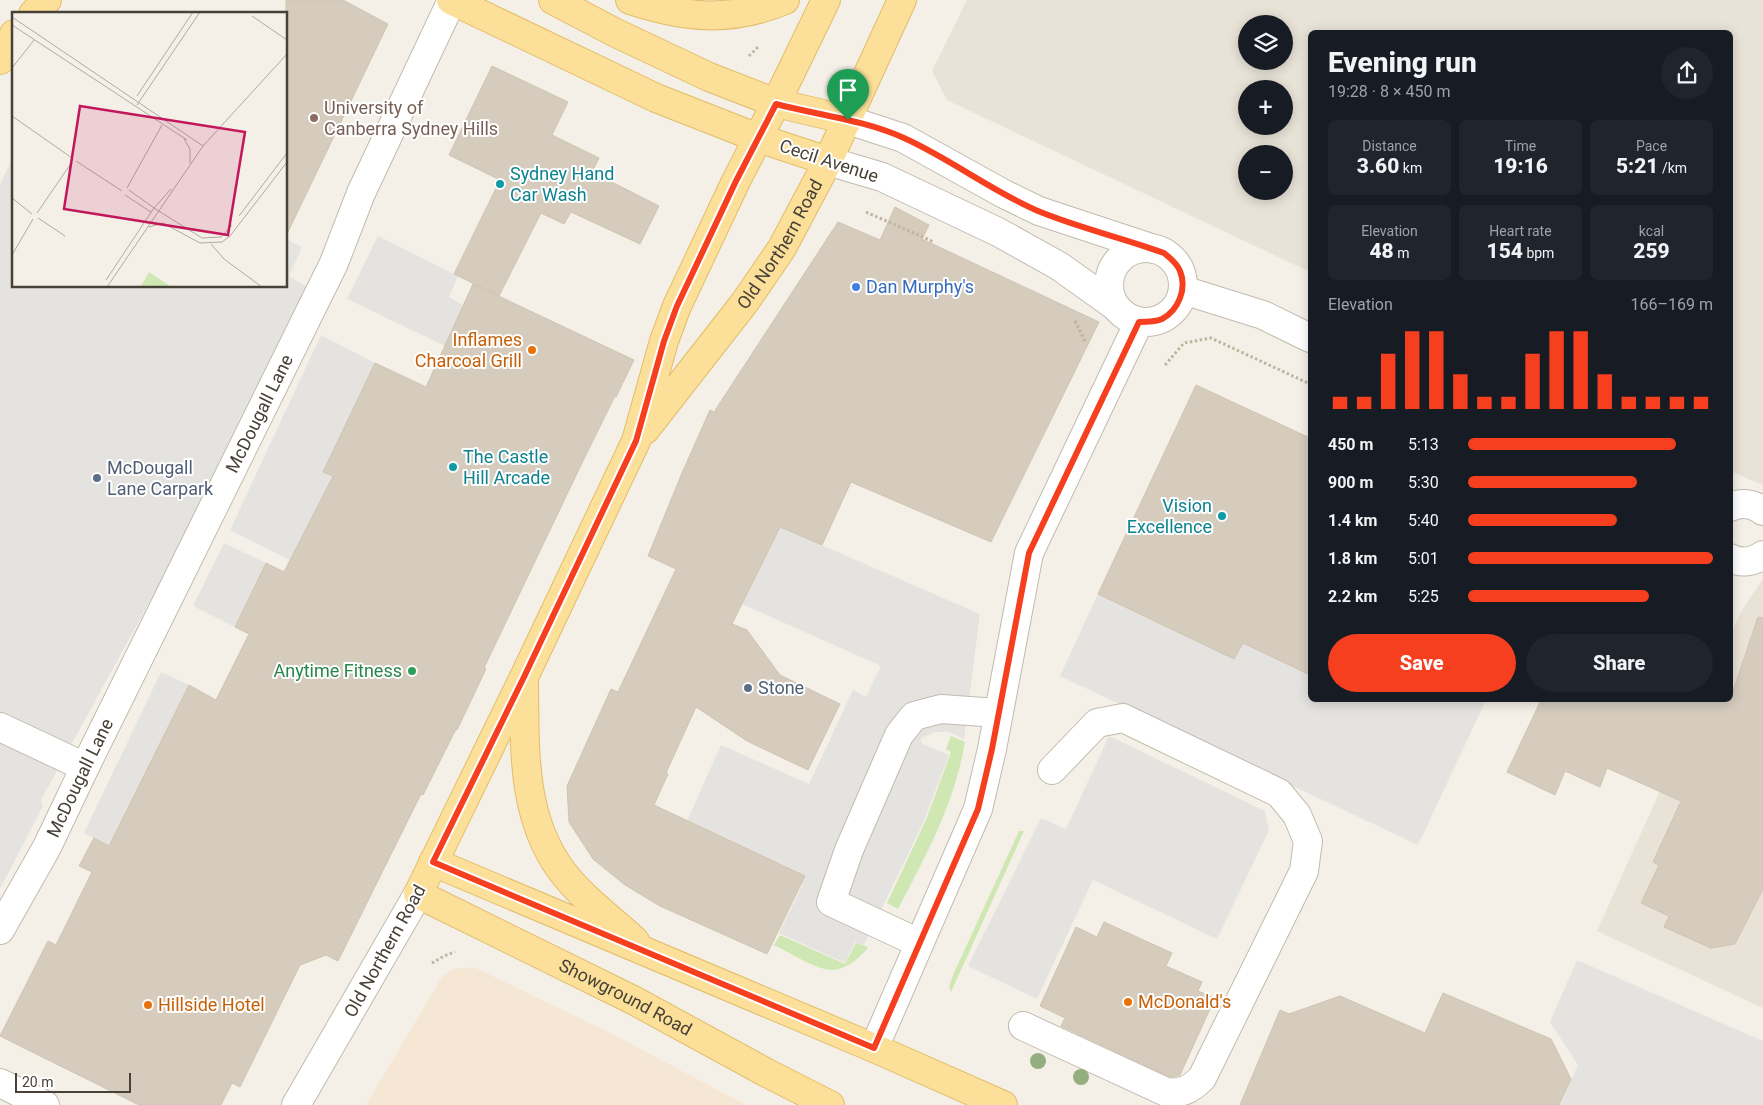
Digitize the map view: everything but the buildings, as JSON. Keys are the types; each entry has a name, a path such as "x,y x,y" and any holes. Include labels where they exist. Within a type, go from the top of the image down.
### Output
{"main road":[{"path":"35,12 47,0"},
{"name":"Cecil Avenue","path":"451,0 656,98 758,138 828,161"},
{"path":"553,0 616,33 709,77 776,104 848,120"},
{"path":"630,0 683,14 707,16 728,16 752,12 785,0"},
{"name":"Old Northern Road","path":"418,894 636,441 664,341 677,306 826,0"},
{"name":"Old Northern Road","path":"636,441 744,302 782,248 848,120 902,0"},
{"path":"0,60 12,38"},
{"path":"524,677 525,749 528,788 541,836 562,871 579,891 651,955"},
{"path":"433,862 874,1048 1003,1105"},
{"name":"Showground Road","path":"418,894 634,1000 767,1073 830,1105"}],"street":[{"name":"McDougall Lane","path":"0,930 47,847 334,263 361,193 451,0"},
{"path":"848,120 903,138 1004,194 1039,211 1154,249 1164,253 1173,260 1179,269 1182,279 1179,302 1162,319 1151,322 1139,322 1129,319 1114,306 1109,294 1108,281 1112,269 1120,259 1130,252 1143,248 1154,249"},
{"name":"Cecil Avenue","path":"828,161 882,177 998,232 1059,266 1114,306"},
{"path":"1182,290 1263,315 1308,337"},
{"path":"874,1048 978,809 1029,553 1139,322"},
{"path":"1733,506 1742,503 1762,505"},
{"path":"1733,559 1744,562 1763,555"},
{"path":"920,943 831,902 837,884 849,850 898,735 914,716 941,709 998,713"},
{"path":"1023,1026 1166,1092 1175,1093 1192,1088 1202,1078 1304,870 1308,840 1297,815 1279,793 1123,718 1097,722 1052,770"},
{"path":"0,727 85,767"},
{"name":"Old Northern Road","path":"296,1105 418,894"},
{"path":"0,1082 45,1105"}],"path":[{"path":"744,62 759,45"},
{"path":"866,212 939,245"},
{"path":"1074,318 1085,341"},
{"path":"1165,365 1184,343 1211,338 1308,383"}],"shaded area":[{"path":"967,0 1763,0 1763,485 1733,472 1733,30 1308,30 1308,271 947,100 932,71"},
{"name":"McDougall Lane Carpark","path":"12,159 12,288 288,288 288,240 302,247 289,276 318,294 41,800 43,806 0,889 0,185"},
{"path":"378,236 458,276 449,297 463,305 445,346 347,299"},
{"path":"321,335 375,363 324,472 332,476 330,481 290,560 230,530"},
{"path":"780,527 980,614 964,739 949,732 936,732 921,738 923,744 949,755 923,823 864,945 855,942 845,963 779,933 803,884 683,830 721,745 809,784 853,690 866,697 881,666 742,604"},
{"path":"224,543 266,563 235,627 193,606"},
{"path":"1763,579 1763,1008 1597,931 1700,702 1733,702 1733,630 1742,610"},
{"path":"1098,594 1234,659 1243,643 1308,674 1308,702 1485,702 1418,845 1060,676"},
{"path":"161,672 189,685 109,846 84,833"},
{"path":"1109,736 1265,811 1269,830 1217,939 1093,880 1037,999 968,966 1041,818 1066,829"},
{"path":"1577,960 1763,1041 1763,1105 1560,1105 1578,1065 1550,1022"},
{"path":"474,967 616,1036 746,1105 366,1105 443,975 454,969"}],"green space":[{"path":"951,736 965,742 954,786 929,849 898,909 887,903 926,820 951,752 946,749"},
{"path":"1019,831 1024,831 951,992 949,987 953,975"},
{"path":"780,935 845,964 856,943 868,947 850,964 831,970 813,965 774,945"}],"place":[{"name":"University of Canberra Sydney Hills","path":"314,118"},
{"name":"Sydney Hand Car Wash","path":"500,184"},
{"name":"Dan Murphy's","path":"856,287"},
{"name":"Inflames Charcoal Grill","path":"532,350"},
{"name":"The Castle Hill Arcade","path":"453,467"},
{"name":"McDougall Lane Carpark","path":"97,478"},
{"name":"Vision Excellence","path":"1222,516"},
{"name":"Anytime Fitness","path":"412,671"},
{"name":"Stone","path":"748,688"},
{"name":"McDonald's","path":"1128,1002"},
{"name":"Hillside Hotel","path":"148,1005"}],"route":[{"path":"776,104 848,120 903,138 1004,194 1039,211 1164,253 1173,260 1179,269 1182,279 1179,302 1172,311 1162,319 1151,322 1139,322 1029,553 992,749 978,809 874,1048 433,862 524,677 636,441 664,341 677,306 736,181 776,104"}]}
